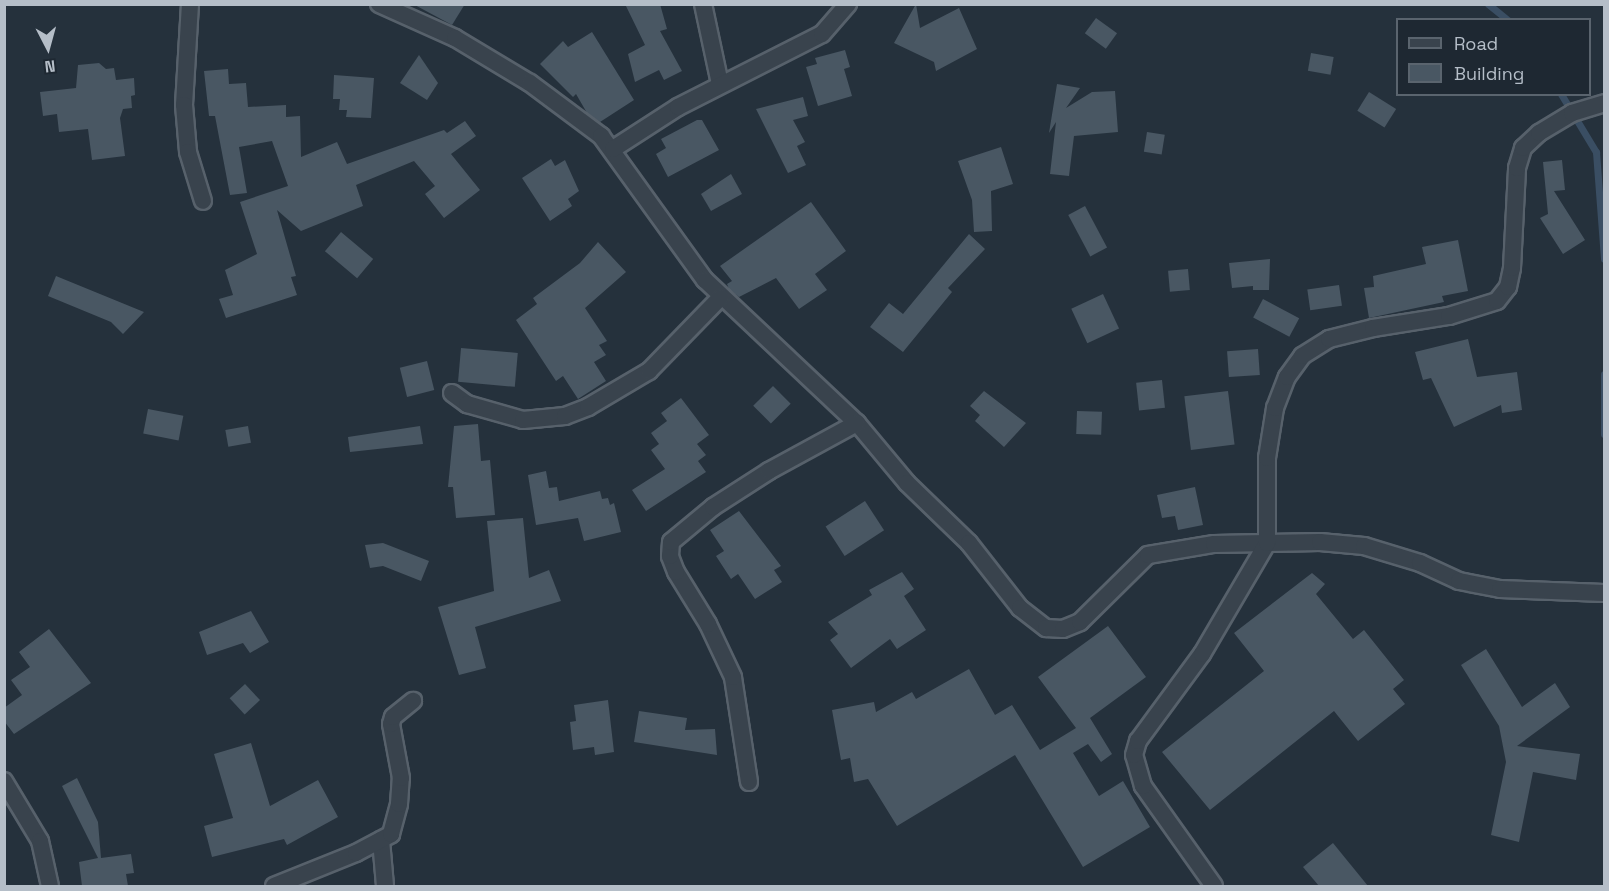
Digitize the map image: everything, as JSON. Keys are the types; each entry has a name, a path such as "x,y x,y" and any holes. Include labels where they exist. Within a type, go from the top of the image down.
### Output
{"street":[{"path":"190,4 184,105 188,152 203,201"},
{"path":"379,4 455,38 574,112 613,149 683,251 721,297 857,423 907,483 969,543 1020,608 1046,628 1063,629 1080,622 1148,555 1178,547 1267,543 1364,546 1411,560 1459,581 1500,588 1605,594"},
{"path":"703,4 720,84"},
{"path":"613,149 650,123 720,84 822,34 848,4"},
{"path":"1214,886 1143,786 1134,755 1138,741 1202,654 1267,543 1267,458 1275,408 1292,370 1302,356 1329,339 1373,328 1449,316 1497,300 1508,287 1512,268 1517,168 1523,148 1539,133 1572,113 1605,103"},
{"path":"452,393 467,404 523,420 565,416 588,407 649,371 721,297"},
{"path":"749,782 733,677 708,624 676,572 670,556 671,542 750,483 857,423"},
{"path":"274,886 391,834 399,804 401,778 393,717 413,701"},
{"path":"4,781 40,841 50,886"},
{"path":"381,840 385,886"}],"building":[{"path":"413,4 465,4 452,25"},
{"path":"625,4 660,4 667,29 660,31 682,71 664,80 659,70 635,82 628,54 645,45"},
{"path":"916,4 920,28 959,8 977,49 936,71 934,62 894,43"},
{"path":"1096,18 1117,33 1106,49 1085,33"},
{"path":"592,32 634,100 600,122 587,113 576,94 573,97 540,64 563,41 568,47"},
{"path":"845,50 850,67 844,69 852,96 818,106 806,67 817,64 815,58"},
{"path":"1311,53 1334,57 1331,75 1308,71"},
{"path":"419,55 438,83 427,100 400,83"},
{"path":"99,63 106,69 114,68 116,80 134,78 135,95 131,96 132,108 123,109 120,118 125,156 92,160 88,129 59,132 57,114 43,116 40,92 76,88 78,65"},
{"path":"228,69 229,84 246,83 248,107 286,105 286,117 300,116 301,157 337,142 347,164 444,130 447,133 465,121 476,136 451,154 480,190 444,218 425,194 435,186 414,161 356,185 363,206 301,231 277,210 296,276 291,277 297,295 226,318 219,299 233,295 225,270 257,254 240,202 288,186 272,141 239,147 247,193 230,195 215,116 209,116 204,71"},
{"path":"334,75 374,78 371,118 346,117 347,110 339,110 340,99 333,99"},
{"path":"1057,84 1080,88 1066,108 1092,92 1115,91 1118,132 1074,136 1069,176 1050,174 1056,122 1049,133"},
{"path":"1369,92 1396,109 1384,128 1357,111"},
{"path":"803,97 808,116 793,120 805,142 797,146 806,165 788,173 756,109"},
{"path":"697,120 702,120 719,150 668,177 656,154 666,148 661,139"},
{"path":"1147,132 1165,135 1162,155 1144,152"},
{"path":"1001,147 1013,184 991,191 992,231 974,232 972,200 958,161"},
{"path":"551,159 555,166 565,160 579,191 568,199 572,206 550,221 522,178"},
{"path":"1562,160 1565,190 1554,191 1585,240 1563,254 1540,218 1548,214 1543,162"},
{"path":"731,174 742,194 711,211 701,194"},
{"path":"811,202 846,251 815,274 827,290 799,309 776,278 739,297 729,289 727,284 732,281 720,266"},
{"path":"1085,206 1107,247 1090,256 1068,215"},
{"path":"341,232 373,259 357,278 325,251"},
{"path":"969,234 985,249 948,288 952,292 903,352 870,327 889,303 903,314"},
{"path":"1458,240 1468,291 1442,296 1444,302 1369,318 1364,288 1374,287 1373,276 1426,264 1422,247"},
{"path":"598,242 626,272 585,308 607,341 599,345 606,355 594,362 606,381 578,399 563,376 556,381 516,320 537,304 533,298 580,263"},
{"path":"1270,259 1269,290 1253,290 1253,286 1232,288 1229,263"},
{"path":"1188,269 1190,290 1170,292 1168,271"},
{"path":"56,276 144,312 123,334 111,322 48,296"},
{"path":"1339,285 1342,306 1310,310 1307,289"},
{"path":"1103,294 1119,328 1087,343 1071,309"},
{"path":"1263,299 1299,318 1289,337 1253,318"},
{"path":"1468,339 1477,377 1517,372 1522,410 1502,413 1501,405 1454,427 1431,378 1423,380 1415,352"},
{"path":"461,348 518,353 515,387 458,382"},
{"path":"1258,349 1260,375 1229,377 1227,351"},
{"path":"427,361 434,390 407,397 400,368"},
{"path":"1162,380 1165,408 1139,411 1136,383"},
{"path":"773,386 791,404 771,423 753,406"},
{"path":"984,391 1026,423 1004,447 975,421 980,415 970,406"},
{"path":"1228,391 1235,445 1191,450 1184,396"},
{"path":"681,398 709,435 697,444 706,455 698,461 706,472 646,511 632,490 665,469 651,450 659,444 651,433 667,421 661,413"},
{"path":"148,409 183,416 179,440 143,434"},
{"path":"1077,411 1102,412 1101,435 1076,434"},
{"path":"478,424 481,461 490,460 495,515 456,518 453,487 448,487 454,426"},
{"path":"248,426 251,443 228,447 225,430"},
{"path":"420,426 423,444 350,452 348,437"},
{"path":"546,471 549,488 557,487 559,501 600,491 602,499 608,498 610,505 614,503 621,532 584,541 578,518 536,525 528,475"},
{"path":"1195,487 1203,525 1178,530 1175,516 1162,518 1157,495"},
{"path":"865,501 884,530 845,556 826,527"},
{"path":"739,511 781,566 774,570 782,582 755,599 738,574 731,579 716,556 724,551 710,530"},
{"path":"523,518 529,578 549,570 561,601 475,627 486,668 459,675 438,607 494,591 487,521"},
{"path":"383,543 429,561 421,581 383,566 370,568 365,545"},
{"path":"902,572 914,589 904,596 926,630 897,649 890,639 851,668 830,640 838,634 828,622 872,595 869,590"},
{"path":"1312,573 1325,584 1316,594 1353,639 1364,630 1404,680 1393,689 1405,704 1358,741 1334,711 1210,810 1162,752 1264,671 1234,633"},
{"path":"251,611 269,642 250,653 243,643 207,655 199,632"},
{"path":"1108,626 1146,677 1090,718 1112,754 1101,762 1088,744 1073,753 1099,796 1123,781 1150,827 1083,867 1015,755 897,826 868,779 854,782 850,758 841,760 832,710 874,702 876,712 912,692 916,699 969,669 995,715 1012,705 1040,750 1076,728 1038,677"},
{"path":"49,629 91,683 14,734 4,721 4,708 22,695 11,680 30,667 19,652"},
{"path":"1486,649 1522,707 1555,683 1570,707 1517,746 1580,754 1576,780 1533,772 1519,842 1491,835 1506,762 1499,726 1461,665"},
{"path":"245,684 260,700 245,714 230,698"},
{"path":"608,700 614,752 595,755 594,747 573,750 570,722 576,721 574,705"},
{"path":"639,711 687,718 685,730 715,729 717,755 634,742"},
{"path":"251,743 270,806 318,780 338,817 287,845 284,839 212,857 204,826 233,818 214,754"},
{"path":"77,778 98,822 101,858 131,854 134,873 126,874 128,886 82,886 79,862 98,858 62,786"},
{"path":"1333,843 1368,886 1319,886 1303,867"}],"waterway":[{"path":"1488,4 1506,18"},
{"path":"1562,96 1596,152 1604,259"},
{"path":"1604,374 1604,434"}]}
